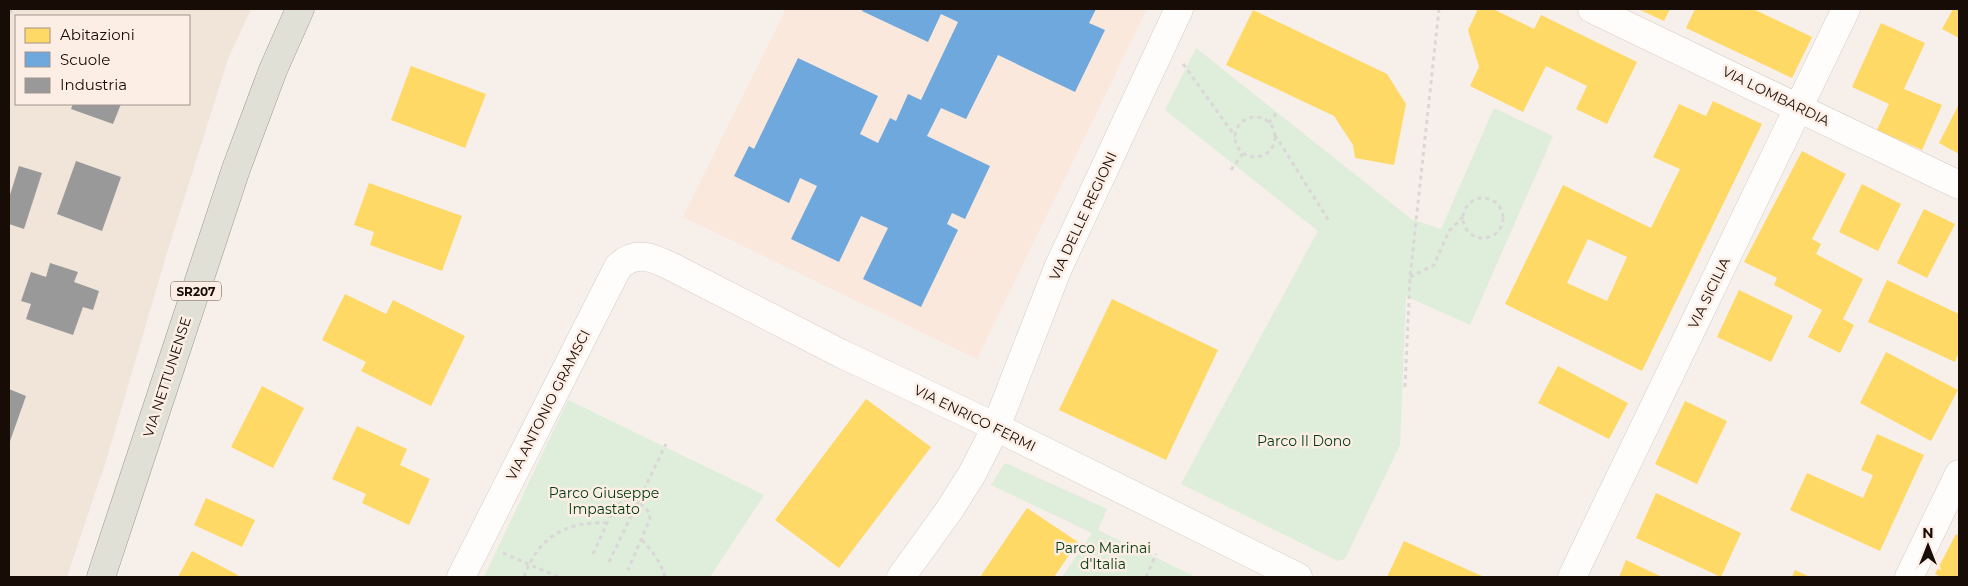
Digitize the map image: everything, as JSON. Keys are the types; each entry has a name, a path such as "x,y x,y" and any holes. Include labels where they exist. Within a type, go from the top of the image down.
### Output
{"main road":[{"name":"VIA NETTUNENSE","path":"101,577 236,169 273,70 300,9"}],"street":[{"name":"VIA DELLE REGIONI","path":"902,577 972,474 996,427 1058,268 1179,9"},
{"name":"VIA LOMBARDIA","path":"1592,9 1959,185"},
{"name":"VIA SICILIA","path":"1572,577 1846,9"},
{"name":"VIA ANTONIO GRAMSCI","path":"461,577 618,267 627,260 638,256 653,258"},
{"name":"VIA ENRICO FERMI","path":"653,258 840,353 996,427 1298,577"},
{"path":"1910,577 1959,474"}],"path":[{"path":"9,13 14,9"},
{"path":"1405,387 1410,277 1439,9"},
{"path":"1182,62 1235,136 1238,149 1243,153 1249,156 1262,156 1272,148 1275,135"},
{"path":"1269,123 1278,112"},
{"path":"1235,136 1240,124 1245,120 1257,117 1269,123 1329,221"},
{"path":"1231,170 1243,153"},
{"path":"1410,277 1434,265 1449,231 1463,217 1464,210 1473,201 1485,198 1496,204 1501,209 1503,222 1496,234 1483,238 1477,237 1466,229 1463,217"},
{"path":"610,562 666,444"},
{"path":"593,554 614,508 619,503 627,500 638,501 649,512 650,519 628,570"},
{"path":"524,577 529,564 539,548 553,535 570,526 588,522 607,523"},
{"path":"642,540 654,553 663,569 665,577"},
{"path":"502,552 558,577"},
{"path":"1146,577 1156,554"}],"shaded area":[{"path":"9,9 251,9 228,59 166,256 106,461 67,577 9,577"},
{"path":"786,9 1147,9 977,359 683,217"}],"green space":[{"name":"Parco Il Dono","path":"1196,48 1411,219 1441,229 1494,108 1553,136 1470,325 1406,296 1400,445 1345,559 1338,561 1181,484 1318,231 1165,110"},
{"name":"Parco Giuseppe Impastato","path":"568,400 764,495 710,577 484,577"},
{"name":"Parco Marinai d'Italia","path":"1004,464 1008,464 1107,509 1098,530 1196,577 1062,577 1092,533 991,485"}],"building: Abitazioni":[{"path":"1478,9 1493,9 1534,29 1541,15 1637,62 1607,124 1576,109 1587,86 1546,66 1523,112 1470,86 1479,67 1468,30"},
{"path":"1638,9 1670,9 1664,21"},
{"path":"1695,9 1753,9 1812,37 1792,78 1686,28"},
{"path":"1953,9 1959,9 1959,38 1942,29"},
{"path":"1253,10 1387,74 1406,104 1394,165 1355,158 1353,145 1334,116 1226,65"},
{"path":"1881,23 1925,43 1904,89 1942,105 1922,150 1877,130 1889,104 1852,87"},
{"path":"411,66 486,94 465,148 391,120"},
{"path":"1713,101 1762,124 1642,371 1505,304 1563,185 1651,228 1680,169 1653,157 1679,104 1706,116","holes":["1588,239 1627,257 1607,301 1567,283"]},
{"path":"1959,104 1959,154 1939,143"},
{"path":"1802,151 1846,174 1812,239 1821,244 1816,254 1863,279 1843,319 1854,325 1840,353 1808,337 1822,310 1774,285 1777,278 1744,262"},
{"path":"369,183 462,216 442,271 370,245 374,232 354,225"},
{"path":"1862,184 1901,204 1878,251 1839,232"},
{"path":"1924,209 1955,224 1927,278 1897,263"},
{"path":"1887,280 1959,314 1959,352 1955,362 1868,322"},
{"path":"1739,290 1793,316 1771,362 1717,337"},
{"path":"345,294 386,314 393,300 465,336 431,406 361,371 366,362 322,340"},
{"path":"1112,299 1218,350 1166,460 1059,410"},
{"path":"1886,352 1958,390 1931,441 1860,403"},
{"path":"1558,366 1628,403 1609,439 1538,403"},
{"path":"262,386 304,408 273,468 231,447"},
{"path":"866,399 931,447 839,568 775,520"},
{"path":"1685,401 1727,421 1697,484 1655,464"},
{"path":"357,426 407,449 400,465 430,479 409,525 362,503 366,494 332,479"},
{"path":"1877,434 1924,455 1880,551 1790,510 1807,473 1863,498 1873,475 1861,470"},
{"path":"1656,493 1741,533 1721,577 1636,538"},
{"path":"206,498 255,520 242,547 194,525"},
{"path":"1027,508 1078,542 1054,577 980,577"},
{"path":"1956,534 1959,535 1959,577 1941,577 1935,574"},
{"path":"1404,541 1484,577 1387,577"},
{"path":"192,551 238,575 237,577 178,577"},
{"path":"1626,560 1662,577 1619,577"},
{"path":"1795,570 1810,577 1792,577"}],"building: Scuole":[{"path":"863,9 1096,9 1089,23 1105,30 1075,92 998,55 966,119 941,108 927,136 990,166 965,219 952,213 947,224 958,230 921,307 863,279 888,228 861,216 839,262 791,239 817,186 800,178 789,203 734,176 749,146 754,149 798,58 878,96 860,134 878,143 890,118 896,121 908,94 921,100 958,22 941,14 928,42 862,11"}],"building: Industria":[{"path":"73,105 121,105 113,124 71,109"},
{"path":"76,161 121,177 102,231 57,214"},
{"path":"19,166 42,173 24,229 9,224 9,198"},
{"path":"50,263 78,272 74,282 99,291 93,310 83,307 73,335 26,319 31,304 21,301 31,272 46,277"},
{"path":"9,389 26,396 9,444"}]}
